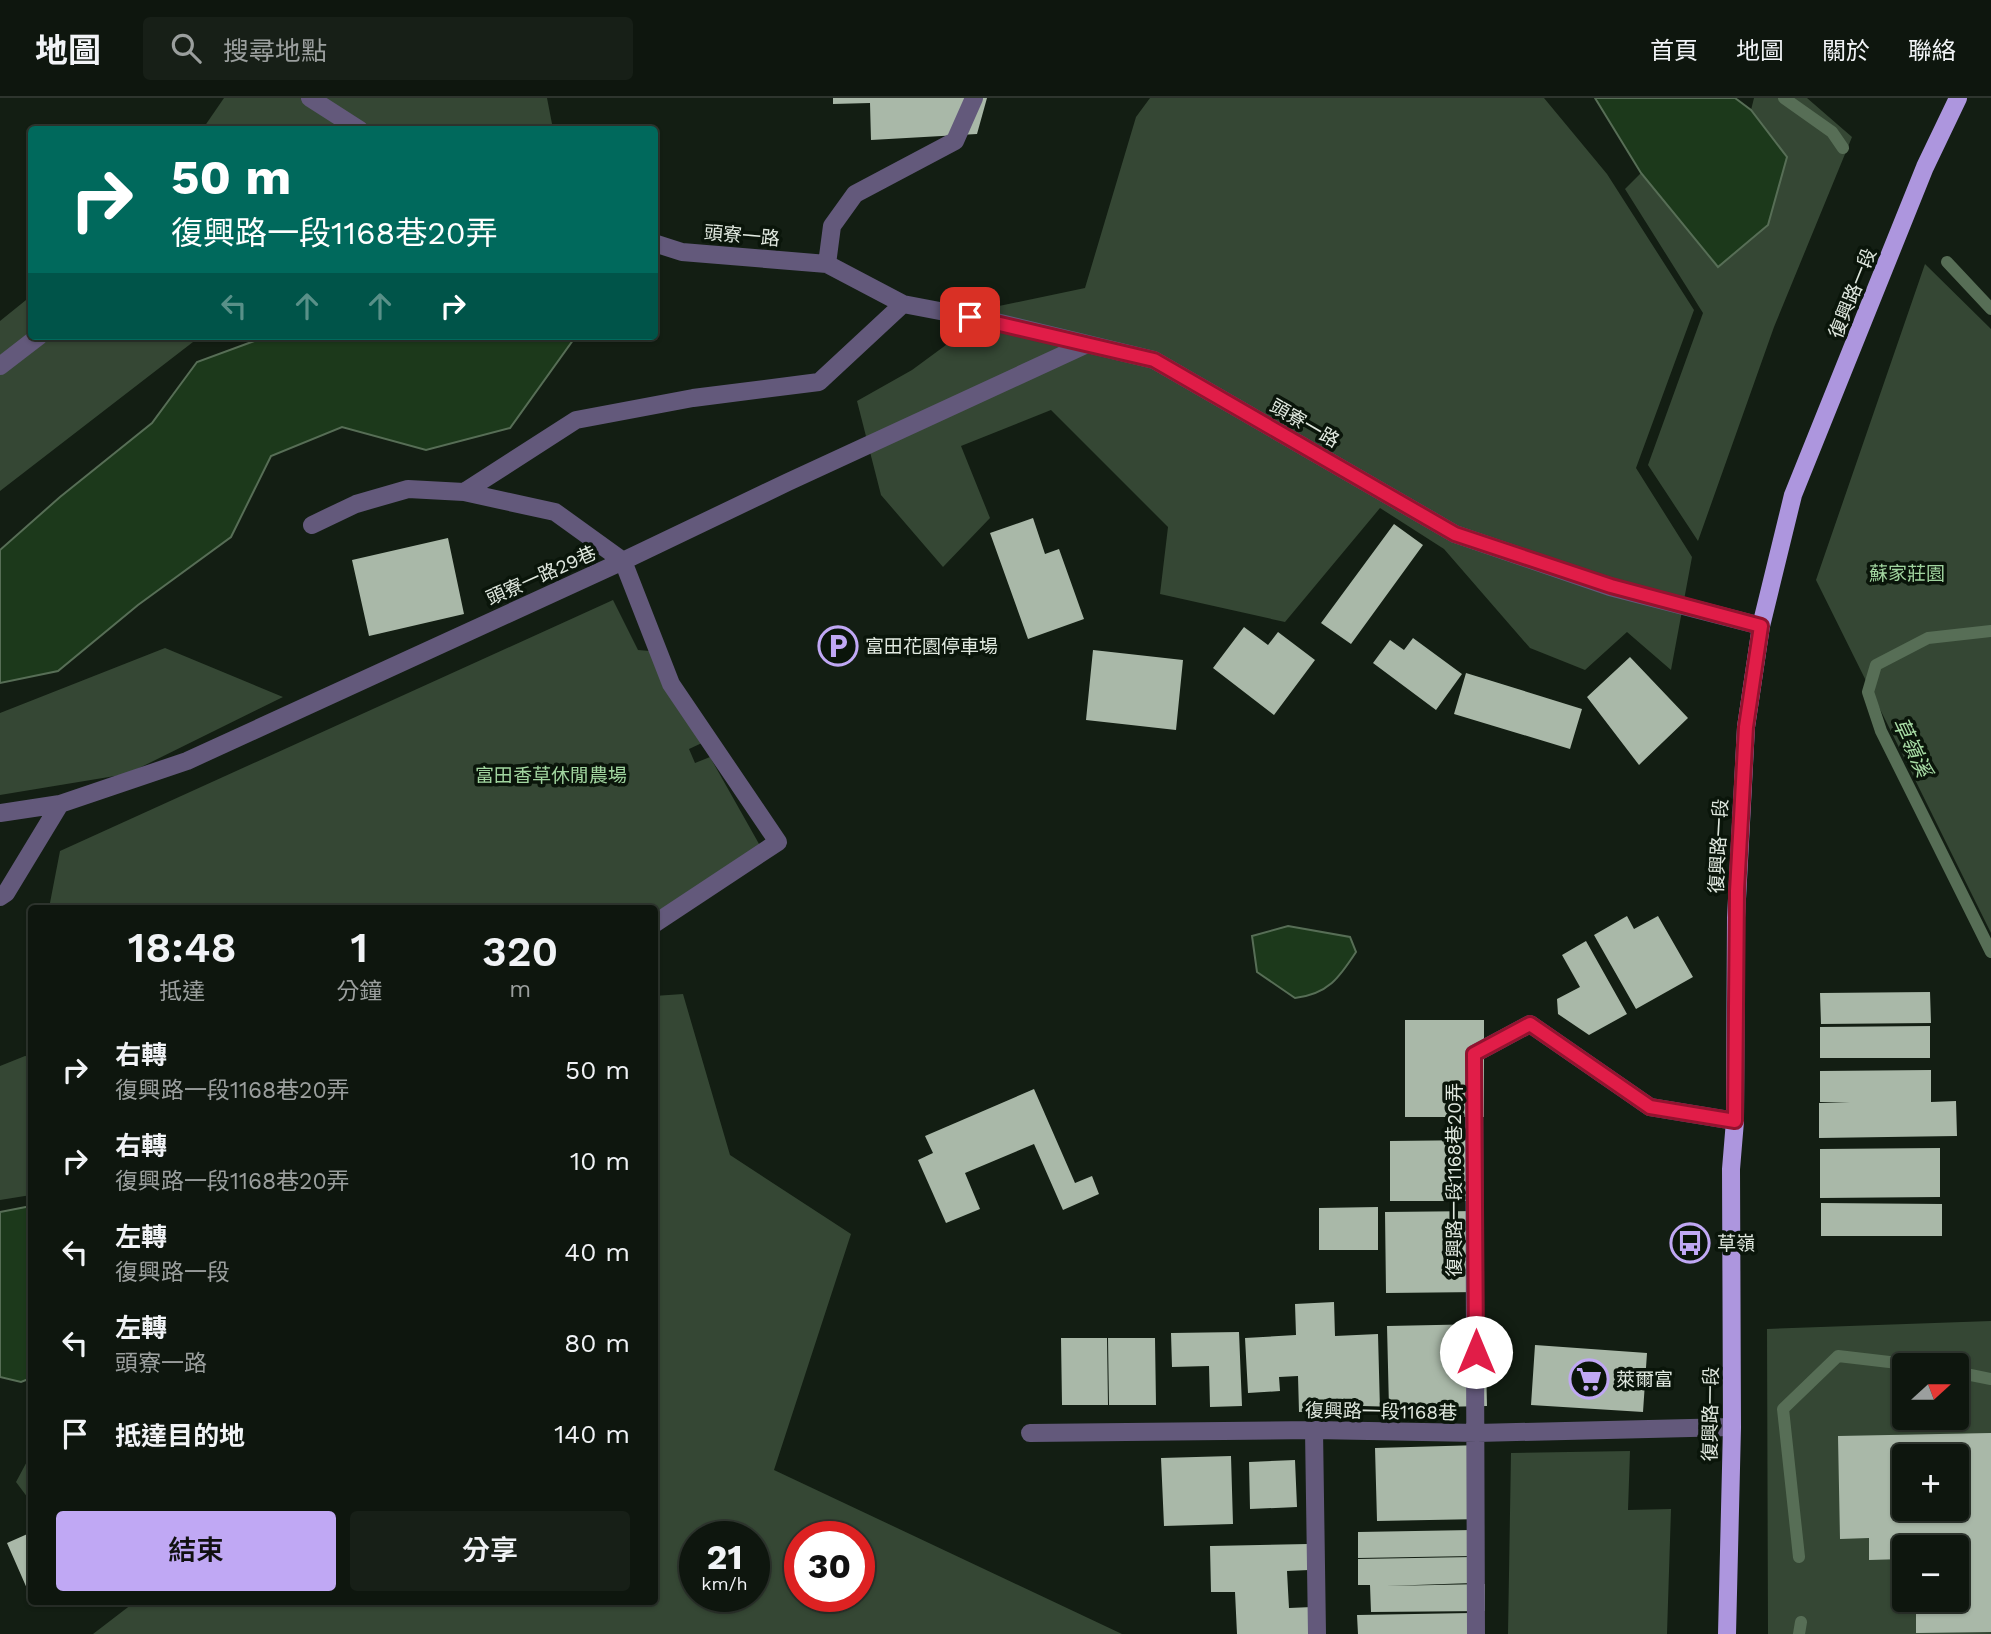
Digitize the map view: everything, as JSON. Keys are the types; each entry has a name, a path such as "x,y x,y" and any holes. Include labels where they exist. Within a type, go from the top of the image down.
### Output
{"main road":[{"name":"復興路一段","path":"1727,1634 1732,1427 1731,1169 1735,1121 1738,877 1746,727 1761,626 1793,495 1925,167 1958,98"}],"street":[{"path":"310,98 354,126"},
{"path":"827,264 832,226 855,194 956,141 974,98"},
{"name":"頭寮一路","path":"658,244 682,252 827,264 903,304 992,321 1154,360 1455,534 1611,586 1761,626"},
{"path":"464,492 576,420 693,398 819,382 903,304"},
{"path":"0,366 34,340"},
{"name":"頭寮一路29巷","path":"0,813 60,804 187,761 1087,344"},
{"path":"312,525 356,504 408,489 464,492 555,512 623,561 671,684 778,842 658,922"},
{"path":"0,897 6,892 60,804"},
{"name":"復興路一段1168巷20弄","path":"1477,1433 1474,1054 1530,1024 1650,1107 1735,1121"},
{"name":"復興路一段1168巷","path":"1030,1433 1314,1430 1477,1433 1732,1427"},
{"path":"1314,1430 1317,1634"},
{"path":"1476,1634 1477,1433"}],"green space":[{"path":"224,98 547,98 552,126 205,126"},
{"path":"1150,98 1544,98 1607,174 1694,310 1636,468 1692,557 1671,670 1627,632 1585,670 1530,648 1444,549 1380,508 1285,622 1160,594 1168,527 1051,410 961,446 990,518 943,567 881,495 857,401 912,370 999,306 1085,288 1136,117"},
{"path":"1754,98 1807,98 1852,137 1774,327 1698,541 1648,465 1703,313 1625,189 1641,173 1719,267 1787,157 1751,110"},
{"name":"蘇家莊園","path":"1925,264 1991,329 1991,933 1816,580"},
{"path":"28,298 28,340 200,340 193,342 0,491 0,321"},
{"name":"富田香草休閒農場","path":"613,600 638,650 650,651 704,742 689,749 695,763 710,757 767,858 658,912 658,905 50,905 60,851"},
{"path":"165,648 283,697 127,774 0,795 0,713"},
{"path":"683,994 730,1155 851,1234 774,1470 1122,1634 93,1634 131,1605 658,1605 658,996"},
{"path":"28,1056 28,1195 0,1200 0,1066"},
{"path":"1991,1321 1991,1634 1768,1634 1767,1329"},
{"path":"1630,1451 1628,1510 1671,1509 1667,1634 1508,1634 1511,1453"},
{"path":"28,1460 28,1498 16,1482"}],"shaded area":[{"path":"1595,98 1735,98 1751,110 1787,157 1768,225 1718,267 1641,173"},
{"path":"257,340 573,340 510,428 426,450 342,427 271,456 231,537 138,605 58,671 0,683 0,550 60,497 152,423 197,362"},
{"path":"1288,926 1350,937 1356,952 1332,983 1316,993 1295,998 1257,972 1252,936"},
{"path":"28,1207 28,1379 21,1382 0,1377 0,1212"}],"building":[{"path":"833,98 987,98 977,134 871,140 870,103 833,104"},
{"path":"1033,518 1045,554 1059,549 1084,619 1028,639 990,533"},
{"path":"1394,524 1423,545 1351,644 1321,623"},
{"path":"448,538 464,614 369,636 352,560"},
{"path":"1244,627 1268,645 1278,632 1315,660 1274,715 1213,668"},
{"path":"1413,638 1462,674 1436,710 1373,663 1390,640 1404,650"},
{"path":"1093,650 1183,660 1176,730 1086,720"},
{"path":"1630,657 1688,718 1639,765 1587,697"},
{"path":"1466,673 1582,709 1570,749 1454,714"},
{"path":"1627,916 1634,929 1658,916 1693,977 1636,1009 1594,935"},
{"path":"1586,941 1627,1014 1589,1035 1558,1014 1557,999 1580,987 1562,955"},
{"path":"1930,992 1931,1023 1821,1024 1820,993"},
{"path":"1405,1020 1484,1020 1484,1117 1405,1117"},
{"path":"1930,1026 1930,1058 1820,1058 1820,1027"},
{"path":"1931,1070 1931,1102 1956,1101 1957,1136 1819,1138 1819,1103 1850,1103 1820,1102 1820,1071"},
{"path":"1034,1089 1075,1183 1092,1176 1099,1194 1063,1210 1034,1144 965,1173 980,1209 946,1223 918,1160 933,1153 925,1136"},
{"path":"1479,1140 1479,1201 1390,1201 1390,1141"},
{"path":"1940,1148 1940,1197 1820,1198 1820,1149"},
{"path":"1821,1203 1942,1204 1942,1236 1821,1236"},
{"path":"1378,1207 1378,1250 1319,1250 1319,1208"},
{"path":"1480,1211 1481,1292 1386,1293 1385,1212"},
{"path":"1334,1302 1335,1336 1378,1334 1380,1410 1299,1412 1298,1376 1279,1377 1280,1391 1248,1393 1245,1338 1296,1335 1295,1304"},
{"path":"1485,1324 1487,1406 1389,1408 1387,1326"},
{"path":"1239,1332 1242,1406 1210,1407 1209,1366 1172,1367 1171,1333"},
{"path":"1061,1338 1107,1338 1108,1405 1062,1405"},
{"path":"1108,1338 1155,1338 1156,1405 1109,1405"},
{"name":"萊爾富","path":"1535,1345 1647,1353 1643,1412 1531,1405"},
{"path":"1991,1433 1991,1632 1916,1633 1916,1612 1969,1612 1969,1535 1892,1535 1892,1559 1869,1560 1869,1538 1840,1539 1838,1436"},
{"path":"1481,1445 1482,1519 1377,1521 1375,1448"},
{"path":"1231,1456 1233,1524 1164,1526 1161,1458"},
{"path":"1295,1460 1297,1507 1250,1509 1249,1462"},
{"path":"1472,1530 1472,1556 1358,1558 1358,1532"},
{"path":"28,1534 28,1591 7,1543"},
{"path":"1308,1544 1309,1570 1287,1571 1289,1608 1312,1607 1313,1634 1237,1634 1235,1592 1211,1592 1210,1546"},
{"path":"1472,1557 1473,1583 1386,1586 1485,1584 1485,1611 1371,1612 1370,1585 1358,1585 1358,1559"},
{"path":"1472,1613 1472,1634 1358,1634 1357,1615"}],"waterway":[{"path":"1784,98 1832,132 1843,148"},
{"path":"1947,262 1991,309"},
{"name":"草嶺溪","path":"1991,631 1928,638 1876,665 1868,692 1881,731 1991,952"},
{"path":"1799,1557 1783,1409 1838,1356 1892,1362"},
{"path":"1969,1375 1991,1379"},
{"path":"1799,1634 1801,1622"}],"place":[{"name":"富田花園停車場","path":"838,646"},
{"name":"草嶺","path":"1690,1243"},
{"name":"萊爾富","path":"1589,1379"}],"route":[{"path":"970,317 1154,360 1455,534 1611,586 1761,626 1746,727 1737,891 1735,1121 1650,1107 1530,1024 1474,1054 1476,1352"}]}
